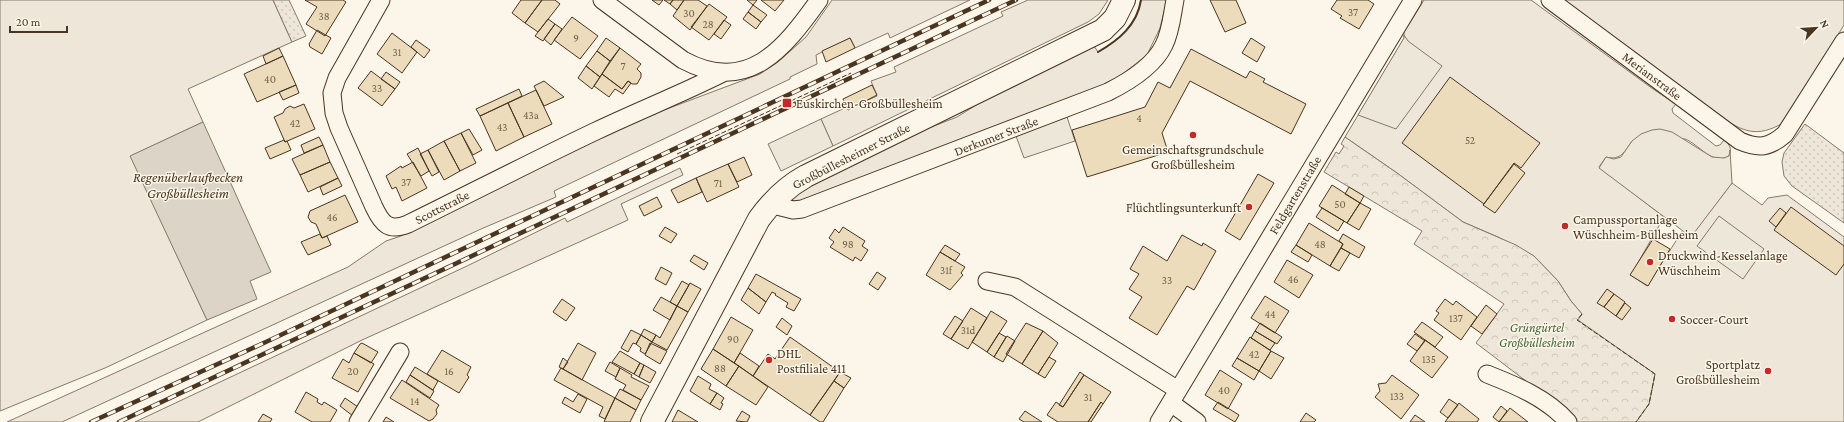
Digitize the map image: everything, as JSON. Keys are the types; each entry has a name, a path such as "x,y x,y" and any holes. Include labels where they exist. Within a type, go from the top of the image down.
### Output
{"street":[{"name":"Scottstraße","path":"380,0 337,78 334,86 332,102 339,128 374,207 380,219 386,225 393,228 400,228 543,156 638,112 679,95 723,73"},
{"path":"602,0 683,60 698,68 723,73 738,72 765,60 792,36 819,0"},
{"name":"Großbüllesheimer Straße","path":"652,422 759,219 769,204 784,190 806,176 1103,30 1115,18 1124,0"},
{"name":"Derkumer Straße","path":"769,204 793,210 802,209 1108,92 1135,76 1158,54 1163,47 1170,28 1174,0"},
{"name":"Feldgartenstraße","path":"1159,422 1413,0"},
{"name":"Merianstraße","path":"1550,0 1740,141 1756,147 1771,144 1785,134 1844,41"},
{"path":"987,281 1015,287 1174,396 1197,422"},
{"path":"358,422 400,352"},
{"path":"1487,374 1523,388 1553,409 1568,422"}],"green space":[{"path":"0,0 273,0 292,42 188,89 203,122 131,156 207,320 105,368 0,411"},
{"path":"273,0 289,0 306,36 292,42"},
{"path":"832,0 970,0 890,38 888,33 855,48 850,38 816,55 817,64 790,77 790,79 554,191 556,197 481,229 62,422 7,422 348,267 386,241 401,236 640,119 760,74 778,62 806,37"},
{"path":"1028,0 1108,0 1099,14 1088,22 833,146 821,119 847,107 848,109 877,96 871,81 896,72 894,67 1003,16 1001,12"},
{"path":"1141,0 1167,0 1160,28 1147,55 1111,83 794,203 791,199 798,192 921,131 957,117 992,95 1094,46 1098,52 1126,31 1136,17"},
{"name":"Campussportanlage Wüschheim-Büllesheim","path":"1424,0 1531,0 1653,89 1676,104 1672,109 1673,113 1716,146 1720,145 1724,140 1728,143 1730,147 1729,156 1717,158 1681,138 1632,141 1622,154 1615,158 1606,157 1599,167 1664,217 1631,275 1647,286 1683,230 1691,236 1732,183 1762,205 1768,198 1787,195 1844,237 1844,422 1636,422 1649,404 1655,374 1577,320 1582,314 1571,301 1558,281 1534,256 1498,237 1463,222 1345,137 1400,45 1404,38 1404,32"},
{"path":"1563,0 1844,0 1844,25 1783,123 1774,128 1758,132 1743,129 1720,116"},
{"path":"1805,124 1844,153 1844,223 1792,186 1784,176 1782,162 1784,153"},
{"name":"Grüngürtel Großbüllesheim","path":"1345,137 1463,222 1516,245 1534,256 1558,281 1571,301 1582,314 1578,320 1655,374 1649,404 1636,422 1576,422 1564,410 1476,343 1504,304 1414,244 1422,231 1324,172 1336,152 1339,154 1344,146 1341,144"},
{"path":"680,168 683,175 621,204 628,220 362,340 198,422 135,422 467,266 565,218 567,222"}],"shaded area":[{"path":"1404,35 1408,41 1442,66 1396,129 1358,115 1404,38"},
{"path":"1067,117 1075,141 1024,158 1016,136"},
{"path":"821,119 833,146 781,171 768,144"},
{"path":"1660,129 1672,132 1712,157 1724,158 1729,156 1730,150 1732,183 1691,237 1599,168 1606,157 1614,159 1621,157 1632,141 1641,134"},
{"path":"1719,216 1764,249 1743,279 1697,246"}],"water":[{"name":"Regenüberlaufbecken Großbüllesheim","path":"203,122 271,272 250,281 257,299 207,320 130,156"}],"building":[{"path":"305,0 343,0 346,2 325,36 306,24 317,7"},
{"path":"521,0 542,0 525,23 512,13"},
{"path":"542,0 555,0 560,4 538,32 525,23"},
{"path":"652,0 663,0 659,5"},
{"path":"664,0 673,0 670,4"},
{"path":"673,0 684,0 677,10 670,4"},
{"path":"684,0 698,0 707,6 690,30 673,16"},
{"path":"747,0 757,0 753,5"},
{"path":"761,0 784,0 775,11"},
{"path":"1210,0 1236,0 1246,23 1225,32"},
{"path":"1337,0 1368,0 1374,4 1359,29 1340,18 1342,16 1331,9"},
{"path":"709,4 727,17 709,40 691,27"},
{"path":"753,5 767,15 761,22 748,12"},
{"path":"748,12 761,22 756,29 743,19"},
{"path":"572,17 598,36 580,59 554,40"},
{"path":"548,19 555,24 543,41 535,36"},
{"path":"724,20 731,25 721,39 714,34"},
{"path":"555,24 562,29 551,45 544,39"},
{"path":"317,30 331,38 322,54 310,47 309,44"},
{"path":"392,33 417,52 402,73 377,54"},
{"path":"606,38 620,48 610,61 597,51"},
{"path":"850,38 855,48 826,62 822,51"},
{"path":"1251,38 1265,47 1257,62 1242,53"},
{"path":"416,40 430,50 424,58 411,47"},
{"path":"279,48 283,56 266,64 263,56"},
{"path":"620,48 641,64 637,69 641,73 641,77 637,84 632,84 628,81 622,89 602,74"},
{"path":"1191,49 1246,78 1250,71 1265,79 1263,82 1306,104 1291,134 1190,81 1162,133 1168,152 1087,177 1072,130 1145,107 1158,82 1170,88"},
{"path":"597,51 610,61 600,77 586,66"},
{"path":"283,56 296,85 257,102 244,74"},
{"path":"586,66 600,77 592,89 578,78"},
{"path":"371,71 395,89 382,106 358,88"},
{"path":"386,72 400,82 395,89 381,79"},
{"path":"602,74 622,89 628,81 631,83 623,94 615,89 609,97 594,86"},
{"path":"1450,77 1540,143 1521,168 1514,163 1484,204 1402,143"},
{"path":"544,81 564,97 544,106 534,86"},
{"path":"296,85 299,93 283,100 279,92"},
{"path":"872,85 877,95 848,110 843,99"},
{"path":"519,89 522,96 480,116 476,109"},
{"path":"536,90 552,124 524,137 508,103"},
{"path":"508,103 524,137 496,151 480,116"},
{"path":"304,104 315,129 285,142 274,117 283,113 285,109 290,106 294,108"},
{"path":"469,129 482,150 473,155 461,133"},
{"path":"461,133 476,163 460,171 444,141"},
{"path":"319,137 323,145 304,153 301,145"},
{"path":"284,140 285,142 287,141 291,150 270,159 265,148"},
{"path":"444,141 460,171 444,180 428,150"},
{"path":"323,145 330,162 300,175 292,159"},
{"path":"418,148 429,171 421,176 407,154"},
{"path":"428,150 439,172 432,176 420,154"},
{"path":"744,157 752,175 737,182 728,164"},
{"path":"330,162 338,178 308,192 300,175"},
{"path":"413,162 427,188 402,201 396,187 392,189 386,176 401,166 402,168"},
{"path":"728,164 739,187 707,202 696,178"},
{"path":"1514,164 1525,173 1495,213 1483,205"},
{"name":"Flüchtlingsunterkunft","path":"1258,174 1274,183 1240,240 1225,231"},
{"path":"338,178 342,186 323,195 320,187"},
{"path":"696,178 702,192 678,203 671,190"},
{"path":"1332,185 1360,203 1347,223 1319,206"},
{"path":"1349,187 1364,196 1360,203 1345,194"},
{"path":"345,195 358,222 322,238 316,224 311,222 308,217 310,211"},
{"path":"657,197 662,207 644,216 639,206"},
{"path":"1360,203 1371,209 1359,230 1347,223"},
{"path":"1791,207 1844,246 1844,264 1836,275 1774,230"},
{"path":"1322,208 1344,221 1338,231 1316,217"},
{"path":"1780,208 1786,213 1776,227 1769,221"},
{"path":"1309,223 1343,244 1330,266 1296,245"},
{"path":"665,227 677,234 671,243 659,236"},
{"path":"843,227 865,241 862,246 868,250 861,261 855,257 853,261 830,247 834,242 829,238 835,229 839,233"},
{"path":"320,234 322,238 327,236 331,245 308,255 301,242"},
{"path":"1343,234 1365,247 1359,258 1341,248 1343,244 1339,241"},
{"path":"1182,235 1202,246 1203,243 1216,251 1194,290 1187,286 1157,335 1129,318 1142,297 1129,289 1139,274 1130,269 1143,246 1167,261"},
{"name":"Druckwind-Kesselanlage Wüschheim","path":"1653,239 1670,249 1648,286 1630,275"},
{"path":"945,245 960,254 955,261 940,252"},
{"path":"1296,245 1312,255 1308,262 1291,252"},
{"path":"1341,248 1350,253 1339,271 1330,266"},
{"path":"940,252 965,267 961,273 963,275 950,290 926,275"},
{"path":"694,255 708,263 704,270 690,261"},
{"path":"1287,260 1313,275 1299,298 1274,282"},
{"path":"661,267 672,273 666,285 655,279"},
{"path":"877,272 886,278 878,290 869,284"},
{"path":"756,274 801,299 794,311 786,307 788,303 772,292 766,302 748,288"},
{"path":"682,281 689,285 677,306 670,302"},
{"path":"690,283 701,289 688,312 677,306"},
{"path":"748,288 766,302 759,314 741,300"},
{"path":"1607,289 1614,294 1604,307 1597,303"},
{"path":"1614,294 1625,302 1616,316 1604,307"},
{"path":"1265,296 1289,311 1275,333 1251,318"},
{"path":"661,297 677,306 670,320 653,310"},
{"path":"562,299 575,308 566,321 553,312"},
{"path":"1445,299 1453,305 1456,301 1477,317 1461,340 1434,320 1439,313 1436,311"},
{"path":"1625,303 1631,308 1622,320 1616,316"},
{"path":"1486,305 1497,314 1482,334 1471,326"},
{"path":"677,306 688,312 667,350 652,342 656,335 660,338"},
{"path":"971,308 987,318 968,349 951,339"},
{"path":"991,311 1007,321 987,352 972,342"},
{"path":"955,316 963,321 951,339 943,334"},
{"path":"731,317 753,330 734,363 713,349"},
{"path":"782,318 792,326 787,335 776,327"},
{"path":"1422,322 1443,337 1435,347 1414,332"},
{"path":"1026,323 1043,331 1022,364 1006,354"},
{"path":"1260,323 1282,337 1277,344 1255,331"},
{"path":"644,329 656,335 652,342 641,335"},
{"path":"631,330 641,335 636,344 633,343 628,352 621,348"},
{"path":"1043,331 1058,343 1038,374 1022,364"},
{"path":"1255,331 1275,343 1270,350 1251,338"},
{"path":"999,333 1006,337 994,357 987,352"},
{"path":"1415,334 1425,341 1417,351 1407,344"},
{"path":"641,335 652,342 645,354 640,351 641,348 636,344"},
{"path":"1007,336 1015,341 1003,362 994,357"},
{"path":"790,337 840,372 810,415 753,376 768,354 775,359"},
{"path":"1250,337 1271,351 1259,371 1237,358"},
{"path":"1425,340 1448,357 1432,378 1410,361"},
{"path":"362,343 378,352 371,363 354,353"},
{"path":"578,343 596,353 582,380 563,369"},
{"path":"650,343 667,351 660,364 645,355"},
{"path":"713,349 739,366 726,386 701,369"},
{"path":"442,350 471,367 467,375 469,377 459,393 427,374"},
{"path":"620,351 640,363 634,374 612,362"},
{"path":"1271,351 1284,358 1271,379 1259,371"},
{"path":"354,353 374,364 358,392 332,378 343,359 349,363"},
{"path":"740,353 759,366 753,376 734,363"},
{"path":"1049,357 1056,361 1045,378 1038,374"},
{"path":"563,358 568,362 563,369 559,367"},
{"path":"1237,358 1259,371 1254,380 1232,366"},
{"path":"610,362 620,368 616,377 605,371"},
{"path":"640,363 644,365 639,377 634,374"},
{"path":"644,365 656,372 650,383 639,377"},
{"path":"739,366 768,387 756,405 726,386"},
{"path":"415,367 438,381 433,390 410,375"},
{"path":"561,368 615,398 605,419 599,416 603,407 554,380"},
{"path":"620,368 632,375 631,377 649,386 641,400 623,390 626,385 615,379"},
{"path":"1220,370 1242,384 1228,409 1205,395"},
{"path":"840,372 851,378 844,388 834,381"},
{"path":"1080,372 1084,375 1063,407 1059,405"},
{"path":"410,375 434,391 430,398 406,382"},
{"path":"1084,375 1111,392 1103,404 1101,402 1088,422 1058,422 1047,415 1056,402 1063,407"},
{"path":"1392,375 1419,395 1401,419 1375,397 1380,391 1378,384 1386,383"},
{"path":"698,376 711,384 709,389 717,393 710,404 690,391"},
{"path":"402,380 439,405 436,410 437,414 433,419 429,421 390,398"},
{"path":"834,381 844,388 823,422 820,422 810,415"},
{"path":"620,389 641,400 636,410 615,398"},
{"path":"306,392 318,399 317,402 322,405 324,402 337,410 330,422 312,422 295,412"},
{"path":"717,393 724,398 721,403 723,404 720,410 710,404"},
{"path":"578,394 587,399 580,413 562,403 565,397 573,402"},
{"path":"345,398 358,407 353,416 340,406"},
{"path":"615,398 636,410 630,422 604,422"},
{"path":"1449,399 1458,405 1448,418 1440,412"},
{"path":"1101,402 1103,404 1091,422 1088,422"},
{"path":"1218,402 1239,415 1235,422 1213,409"},
{"path":"1459,403 1479,419 1477,422 1445,422"},
{"path":"1501,406 1507,411 1499,422 1493,417"},
{"path":"1510,408 1528,422 1499,422"},
{"path":"678,410 698,422 672,422"},
{"path":"742,411 750,416 747,422 736,421"},
{"path":"1025,411 1042,422 1024,422 1019,419"},
{"path":"1306,413 1316,420 1314,422 1300,422"},
{"path":"263,414 272,419 270,422 258,422"},
{"path":"1415,415 1425,422 1410,422"},
{"path":"386,417 394,422 383,422"}],"railway":[{"path":"91,422 268,341 989,0"},
{"path":"119,422 1016,0"}],"fence":[{"path":"677,154 851,73"},
{"path":"1582,314 1577,320 1655,374 1649,404 1636,422"}],"wall":[{"path":"1098,52 1126,31 1136,17 1141,0"}],"place":[{"name":"Euskirchen-Großbüllesheim","path":"787,103"},
{"name":"Gemeinschaftsgrundschule Großbüllesheim","path":"1193,135"},
{"name":"Flüchtlingsunterkunft","path":"1249,207"},
{"name":"Campussportanlage Wüschheim-Büllesheim","path":"1565,226"},
{"name":"Druckwind-Kesselanlage Wüschheim","path":"1650,262"},
{"name":"Soccer-Court","path":"1672,319"},
{"name":"DHL Postfiliale 411","path":"769,360"},
{"name":"Sportplatz Großbüllesheim","path":"1768,371"}]}
